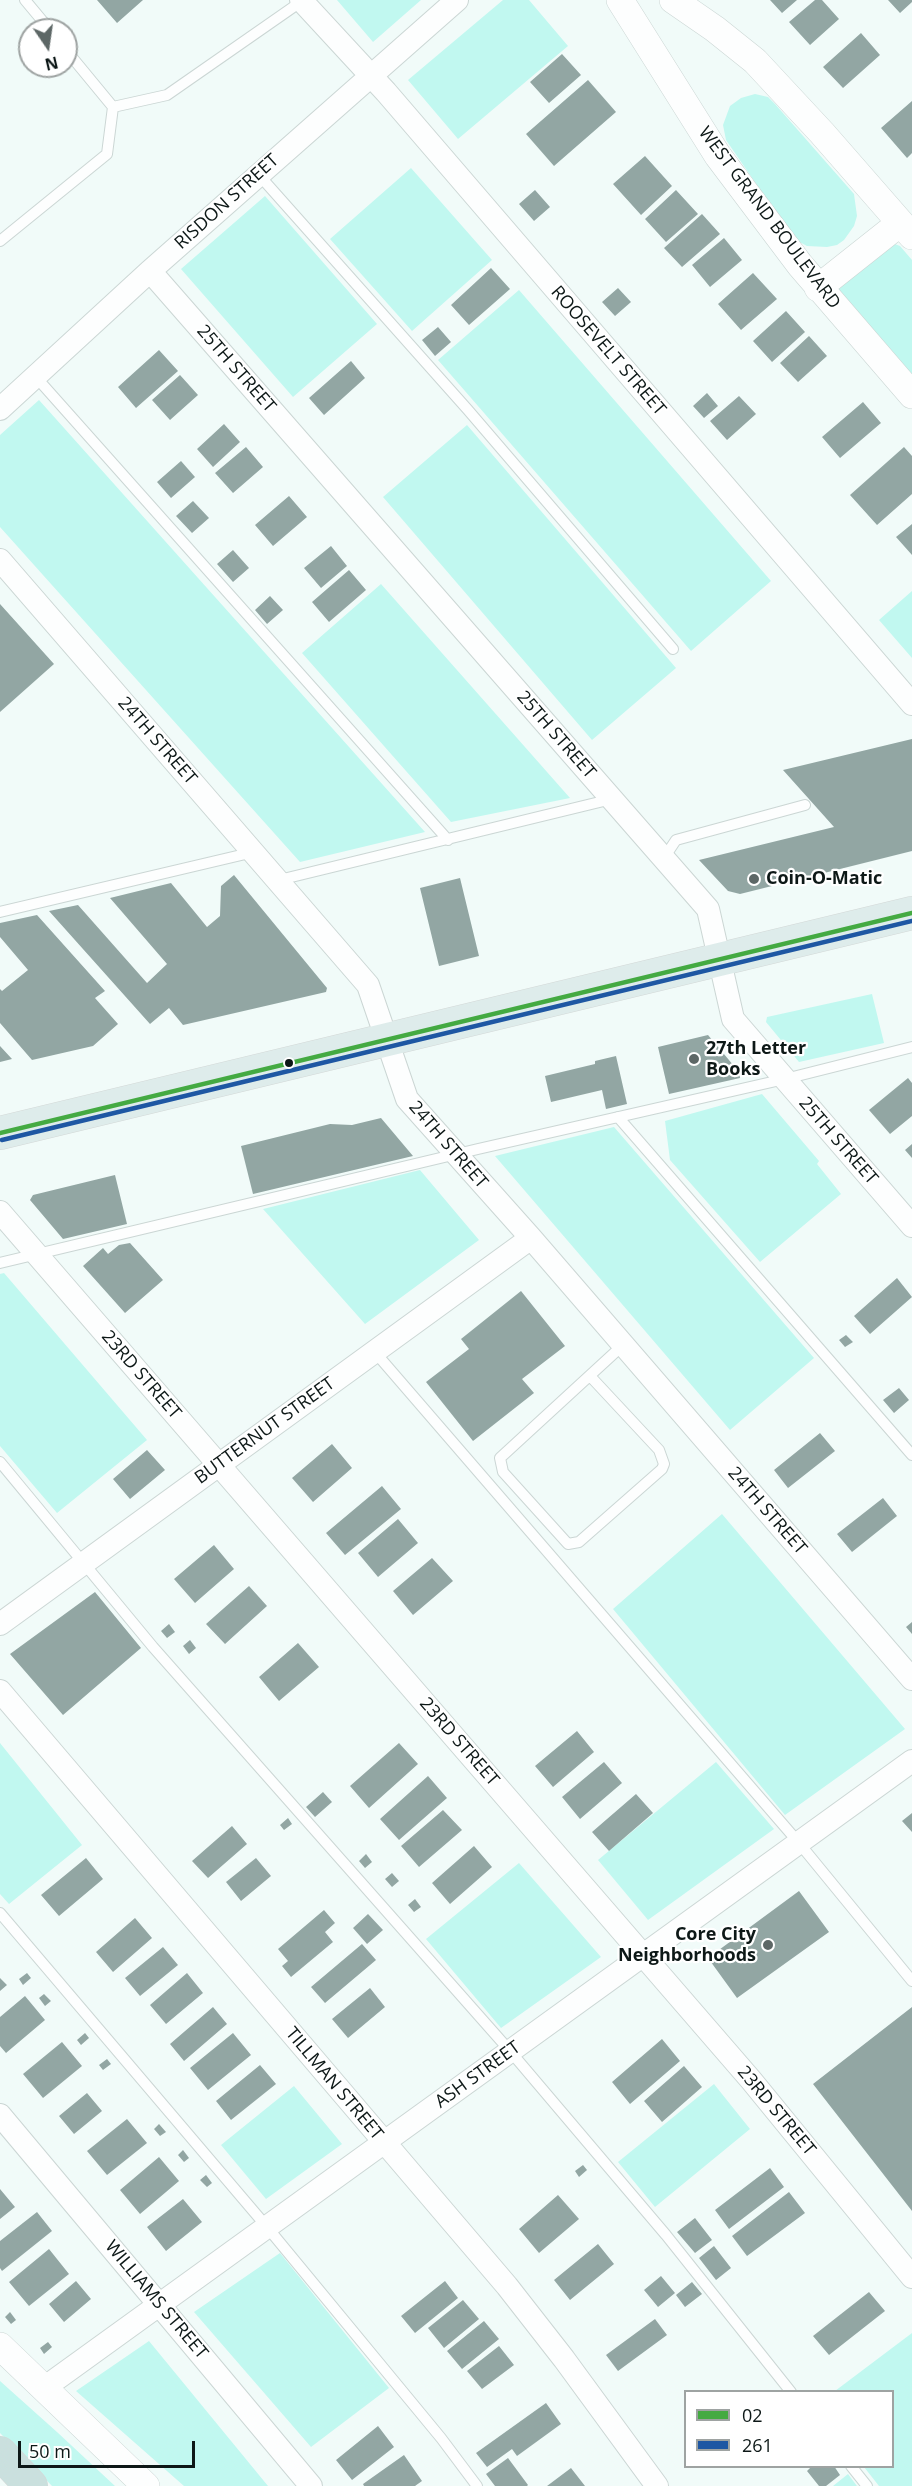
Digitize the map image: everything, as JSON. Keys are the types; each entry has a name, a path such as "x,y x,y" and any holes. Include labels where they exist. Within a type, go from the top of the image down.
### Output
{"highway":[{"path":"0,2453 31,2486"}],"main road":[{"path":"0,1133 912,913"}],"street":[{"name":"ROOSEVELT STREET","path":"302,0 371,76 912,704"},
{"name":"RISDON STREET","path":"0,409 150,270 457,0"},
{"name":"WEST GRAND BOULEVARD","path":"621,0 718,156 818,288 912,395"},
{"path":"673,0 715,29 755,61 906,229 818,288"},
{"name":"25TH STREET","path":"150,270 708,909 733,1019 912,1226"},
{"name":"24TH STREET","path":"0,560 368,985 407,1100 531,1238 912,1678"},
{"name":"23RD STREET","path":"0,1212 751,2080 912,2277"},
{"name":"BUTTERNUT STREET","path":"0,1624 531,1238"},
{"name":"TILLMAN STREET","path":"0,1691 507,2286 564,2359 657,2486"},
{"name":"ASH STREET","path":"44,2388 912,1761"},
{"name":"WILLIAMS STREET","path":"0,2115 311,2486"},
{"path":"0,2346 146,2486"}],"lane":[{"path":"25,0 40,18"},
{"path":"114,107 167,95 302,0"},
{"path":"0,241 107,154 114,107 78,64"},
{"path":"258,174 468,410 673,649"},
{"path":"35,376 448,840"},
{"path":"279,880 612,800"},
{"path":"664,858 676,840 805,805"},
{"path":"0,912 254,852"},
{"path":"0,1263 456,1154 785,1079 912,1047"},
{"path":"618,1117 912,1455"},
{"path":"591,1376 658,1449 664,1464 662,1469 579,1542 568,1544 503,1472 500,1458 623,1345"},
{"path":"374,1352 799,1843 912,1981"},
{"path":"0,1462 153,1647 510,2051 666,2235 790,2390"},
{"path":"0,1913 267,2227 441,2438 477,2486"},
{"path":"853,2468 867,2486"}],"shaded area":[{"path":"337,0 421,0 373,42"},
{"path":"503,0 529,0 568,46 458,139 408,80"},
{"path":"755,94 768,97 775,104 854,194 857,216 854,226 844,240 837,245 807,246 794,239 726,140 723,125 730,106 741,98"},
{"path":"411,168 492,260 412,331 330,239"},
{"path":"265,196 377,324 293,397 181,269"},
{"path":"892,243 900,246 912,260 912,376 839,293 839,288"},
{"path":"519,290 771,581 691,651 438,360"},
{"path":"39,400 425,832 300,862 0,527 0,435"},
{"path":"467,425 676,668 592,740 383,497"},
{"path":"381,584 570,798 451,822 302,653"},
{"path":"912,591 912,658 879,620"},
{"path":"872,994 884,1043 799,1062 766,1022 767,1017"},
{"path":"762,1094 819,1161 817,1164 841,1194 760,1262 670,1160 665,1121"},
{"path":"614,1127 814,1358 730,1430 495,1156"},
{"path":"420,1170 479,1240 365,1324 263,1209"},
{"path":"4,1273 147,1440 57,1513 0,1446 0,1274"},
{"path":"722,1514 905,1729 785,1815 613,1609"},
{"path":"0,1743 82,1845 9,1904 0,1894"},
{"path":"716,1762 774,1829 648,1920 598,1860"},
{"path":"519,1863 601,1957 501,2028 426,1939"},
{"path":"714,2084 750,2129 655,2207 618,2162"},
{"path":"294,2086 342,2144 266,2199 221,2145"},
{"path":"280,2253 389,2388 311,2447 194,2312"},
{"path":"912,2333 912,2486 879,2486 865,2468 894,2468 894,2390 836,2390"},
{"path":"149,2341 268,2486 184,2486 76,2391"},
{"path":"0,2381 115,2486 52,2486 0,2433"},
{"path":"848,2474 857,2486 833,2486"}],"building":[{"path":"97,0 143,0 117,23"},
{"path":"770,0 797,0 782,13"},
{"path":"815,0 822,0 839,19 810,45 789,22"},
{"path":"888,0 912,0 912,2 900,13"},
{"path":"861,33 880,55 843,88 823,67"},
{"path":"562,54 581,75 549,103 530,82"},
{"path":"588,80 616,112 554,166 526,134"},
{"path":"912,101 912,153 907,158 881,128"},
{"path":"645,156 672,186 641,215 613,184"},
{"path":"535,190 550,207 534,221 519,204"},
{"path":"676,190 698,214 666,242 645,219"},
{"path":"702,214 720,234 682,267 664,248"},
{"path":"724,238 742,260 710,287 692,265"},
{"path":"491,268 510,289 469,325 451,305"},
{"path":"753,273 777,299 741,330 718,304"},
{"path":"618,288 631,302 615,316 602,302"},
{"path":"786,311 805,332 772,362 753,341"},
{"path":"438,327 451,342 435,356 422,340"},
{"path":"809,336 827,356 798,382 780,363"},
{"path":"159,350 178,371 136,408 118,387"},
{"path":"351,361 365,378 324,415 309,398"},
{"path":"180,375 198,395 170,420 152,400"},
{"path":"707,393 718,406 704,418 693,406"},
{"path":"739,396 756,414 727,440 710,421"},
{"path":"863,402 881,423 840,458 822,437"},
{"path":"224,424 240,442 213,467 197,449"},
{"path":"246,447 263,467 233,493 215,473"},
{"path":"904,447 912,456 912,494 877,525 850,495"},
{"path":"181,461 195,477 171,498 157,482"},
{"path":"289,496 307,517 273,546 255,525"},
{"path":"193,501 209,518 192,533 176,516"},
{"path":"912,524 912,555 896,537"},
{"path":"331,546 347,566 321,588 304,568"},
{"path":"233,550 249,568 233,582 217,564"},
{"path":"349,570 366,590 329,622 312,602"},
{"path":"270,596 283,610 267,624 255,610"},
{"path":"0,604 54,664 0,712"},
{"path":"912,739 912,851 740,894 728,891 699,860 834,827 783,770"},
{"path":"234,875 327,988 326,992 183,1025 169,1008 150,1024 49,911 78,905 147,983 167,964 110,898 171,883 207,927 220,916 221,886"},
{"path":"460,878 479,956 439,966 420,888"},
{"path":"37,915 105,991 95,998 118,1024 93,1046 32,1060 0,1023 0,989 2,991 28,970 0,937 0,923"},
{"name":"27th Letter Books","path":"708,1035 739,1072 740,1078 669,1094 658,1047"},
{"path":"0,1046 12,1059 0,1062"},
{"path":"616,1056 627,1104 606,1109 602,1090 551,1102 545,1076 595,1064 595,1061"},
{"path":"908,1078 912,1083 912,1116 890,1134 869,1110"},
{"path":"381,1118 413,1156 253,1194 241,1146 330,1124 352,1125"},
{"path":"912,1144 912,1158 905,1150"},
{"path":"115,1175 127,1224 63,1239 30,1200 33,1195"},
{"path":"130,1243 163,1280 125,1313 83,1266 103,1248 108,1254 119,1245"},
{"path":"897,1278 912,1297 870,1334 854,1316"},
{"path":"521,1291 565,1346 522,1379 534,1393 473,1441 426,1382 469,1349 461,1339"},
{"path":"846,1335 853,1342 845,1347 839,1340"},
{"path":"899,1388 909,1400 894,1413 883,1400"},
{"path":"820,1433 835,1451 788,1488 774,1470"},
{"path":"332,1444 352,1468 313,1502 292,1478"},
{"path":"147,1450 165,1470 130,1499 113,1479"},
{"path":"382,1486 401,1509 345,1555 326,1533"},
{"path":"883,1498 897,1516 852,1552 837,1534"},
{"path":"398,1519 418,1543 378,1577 358,1553"},
{"path":"214,1545 234,1569 195,1603 174,1579"},
{"path":"432,1558 453,1581 413,1615 393,1591"},
{"path":"249,1586 267,1606 225,1644 206,1624"},
{"path":"95,1592 141,1648 63,1715 10,1654"},
{"path":"912,1622 912,1634 906,1627"},
{"path":"169,1624 175,1632 167,1638 161,1631"},
{"path":"190,1640 196,1648 189,1654 183,1646"},
{"path":"298,1643 319,1667 279,1701 259,1677"},
{"path":"577,1731 594,1752 553,1787 535,1766"},
{"path":"399,1743 418,1764 369,1808 350,1786"},
{"path":"604,1762 622,1783 580,1819 562,1797"},
{"path":"428,1776 447,1798 399,1840 380,1819"},
{"path":"323,1792 332,1802 315,1817 306,1807"},
{"path":"636,1794 653,1813 609,1851 592,1832"},
{"path":"443,1810 462,1830 419,1867 401,1846"},
{"path":"912,1813 912,1832 902,1821"},
{"path":"288,1818 292,1824 284,1830 280,1825"},
{"path":"232,1826 247,1844 208,1878 192,1861"},
{"path":"474,1846 492,1867 450,1904 432,1883"},
{"path":"366,1854 372,1862 365,1868 359,1861"},
{"path":"86,1858 103,1879 59,1916 41,1895"},
{"path":"256,1858 271,1876 241,1901 226,1882"},
{"path":"392,1873 399,1881 392,1887 385,1879"},
{"name":"Core City Neighborhoods","path":"799,1891 829,1932 737,1998 708,1958"},
{"path":"415,1899 421,1907 414,1912 408,1905"},
{"path":"324,1910 335,1923 325,1932 333,1942 291,1977 282,1966 288,1961 278,1949"},
{"path":"368,1914 383,1930 367,1944 353,1928"},
{"path":"135,1918 152,1938 113,1972 96,1952"},
{"path":"362,1944 376,1960 325,2003 311,1987"},
{"path":"163,1947 178,1965 140,1996 125,1978"},
{"path":"27,1973 31,1978 23,1985 19,1979"},
{"path":"187,1973 203,1993 166,2024 150,2005"},
{"path":"0,1978 7,1985 0,1991"},
{"path":"370,1988 385,2007 348,2038 332,2019"},
{"path":"44,1994 51,2001 45,2006 39,1998"},
{"path":"25,1996 45,2020 6,2053 0,2046 0,2017"},
{"path":"213,2007 227,2024 184,2061 170,2044"},
{"path":"912,2007 912,2211 813,2084"},
{"path":"85,2033 89,2038 81,2045 77,2040"},
{"path":"233,2033 251,2055 208,2090 190,2068"},
{"path":"662,2039 680,2061 630,2104 612,2082"},
{"path":"62,2042 82,2066 43,2098 23,2074"},
{"path":"107,2059 111,2064 103,2070 99,2065"},
{"path":"260,2065 276,2084 231,2120 216,2101"},
{"path":"684,2066 702,2087 662,2122 644,2101"},
{"path":"87,2093 102,2111 74,2134 59,2116"},
{"path":"127,2119 147,2143 107,2175 87,2151"},
{"path":"159,2124 166,2132 160,2136 154,2129"},
{"path":"183,2150 189,2158 184,2162 178,2155"},
{"path":"159,2157 179,2181 140,2214 120,2190"},
{"path":"583,2165 587,2170 579,2177 575,2171"},
{"path":"770,2168 784,2187 729,2229 715,2210"},
{"path":"206,2175 212,2183 207,2187 200,2180"},
{"path":"0,2189 15,2207 0,2219"},
{"path":"789,2192 805,2213 747,2256 732,2236"},
{"path":"558,2195 579,2219 539,2253 519,2229"},
{"path":"183,2199 202,2222 166,2251 147,2227"},
{"path":"37,2212 52,2231 2,2271 0,2241"},
{"path":"695,2218 712,2240 695,2253 677,2232"},
{"path":"598,2244 614,2264 570,2300 554,2280"},
{"path":"714,2246 731,2268 716,2280 699,2258"},
{"path":"49,2249 69,2274 29,2306 9,2282"},
{"path":"661,2276 675,2293 658,2307 644,2290"},
{"path":"76,2281 91,2299 64,2322 49,2304"},
{"path":"445,2281 458,2298 415,2333 401,2316"},
{"path":"692,2282 702,2294 685,2307 676,2295"},
{"path":"869,2292 885,2311 829,2355 813,2336"},
{"path":"463,2300 479,2319 444,2348 428,2328"},
{"path":"10,2312 16,2320 11,2324 5,2317"},
{"path":"655,2319 667,2335 618,2371 606,2355"},
{"path":"484,2321 499,2339 462,2369 447,2351"},
{"path":"48,2342 52,2347 44,2354 40,2348"},
{"path":"499,2346 514,2365 482,2389 467,2371"},
{"path":"546,2403 561,2424 517,2456 512,2449 487,2467 476,2453"},
{"path":"378,2426 394,2447 352,2480 336,2460"},
{"path":"404,2455 422,2481 415,2486 364,2486 363,2484"},
{"path":"508,2458 527,2486 495,2486 486,2474"},
{"path":"571,2468 585,2486 547,2486"},
{"path":"810,2468 835,2468 840,2475 826,2486 819,2486 807,2471"}],"transit line":[{"name":"02","path":"0,1133 912,913"},
{"name":"261","path":"2,1140 912,921"}],"place":[{"name":"Coin-O-Matic","path":"754,879"},
{"name":"27th Letter Books","path":"694,1059"},
{"name":"Core City Neighborhoods","path":"768,1945"}]}
